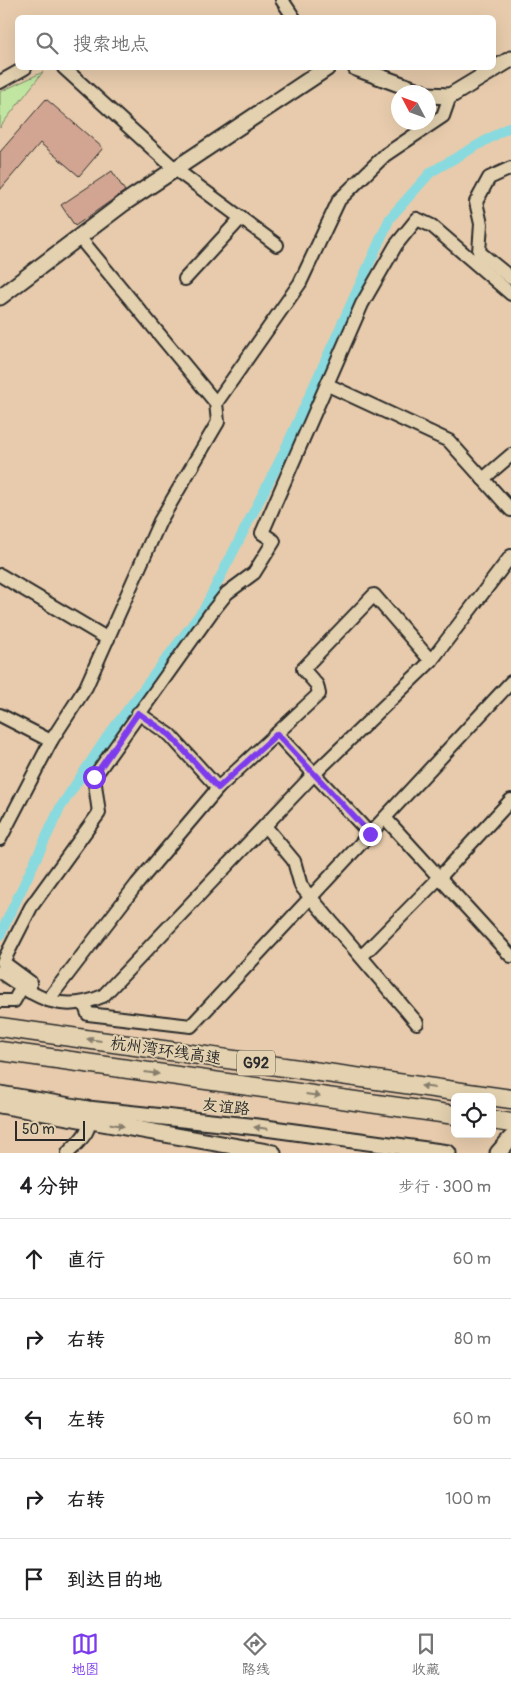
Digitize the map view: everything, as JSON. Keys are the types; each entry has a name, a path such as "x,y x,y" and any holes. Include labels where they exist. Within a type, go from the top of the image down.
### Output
{"highway":[{"name":"杭州湾环线高速","path":"0,1027 511,1099"},
{"name":"杭州湾环线高速","path":"0,1051 451,1114"},
{"path":"496,1121 511,1123"}],"main road":[{"path":"496,68 511,59"},
{"path":"0,297 78,237 175,169 324,70"},
{"path":"361,70 402,85"},
{"path":"436,95 450,96 493,70"},
{"name":"友谊路","path":"0,1094 273,1153"},
{"name":"友谊路","path":"0,1105 258,1127 448,1153"},
{"path":"498,1153 511,1138"}],"street":[{"path":"282,0 292,15"},
{"path":"0,82 22,70"},
{"path":"66,70 175,169 277,245"},
{"path":"216,403 300,283 339,200 385,155 443,116 450,96"},
{"path":"511,168 489,178 476,202 481,224 479,252 511,278"},
{"path":"185,279 241,218"},
{"path":"0,1001 14,1001 26,990 30,982 3,962 31,908 99,813 94,777 138,713 227,593 254,573 274,541 262,533 362,304 396,245 417,219 432,226 511,294"},
{"path":"0,838 51,740 86,687 160,521 218,422 216,403 78,237"},
{"path":"328,385 449,441 511,510"},
{"path":"483,479 511,455"},
{"path":"0,972 26,990 48,1000 84,1004 103,996 314,774 431,661 511,556"},
{"path":"0,575 108,639"},
{"path":"48,1000 137,884 218,788 319,694 317,685 303,669 374,596 431,661"},
{"path":"84,1004 88,1014 191,1026 511,682"},
{"path":"138,713 170,735 218,788"},
{"path":"0,715 51,740"},
{"path":"277,734 370,834"},
{"path":"362,956 439,878 511,800"},
{"path":"385,818 511,956"},
{"path":"265,826 294,861 301,886 417,1023"},
{"path":"68,1153 88,1131 89,1114"}],"green space":[{"path":"43,72 0,127 0,92"}],"building":[{"path":"46,99 103,148 79,176 40,143 0,190 0,152"},
{"path":"112,171 125,191 75,226 61,205"}],"waterway":[{"path":"0,935 60,808 107,737 204,609 282,456 390,218 431,172 511,126"}],"route":[{"path":"94,777 138,713 170,735 218,788 277,734 370,834"}]}
